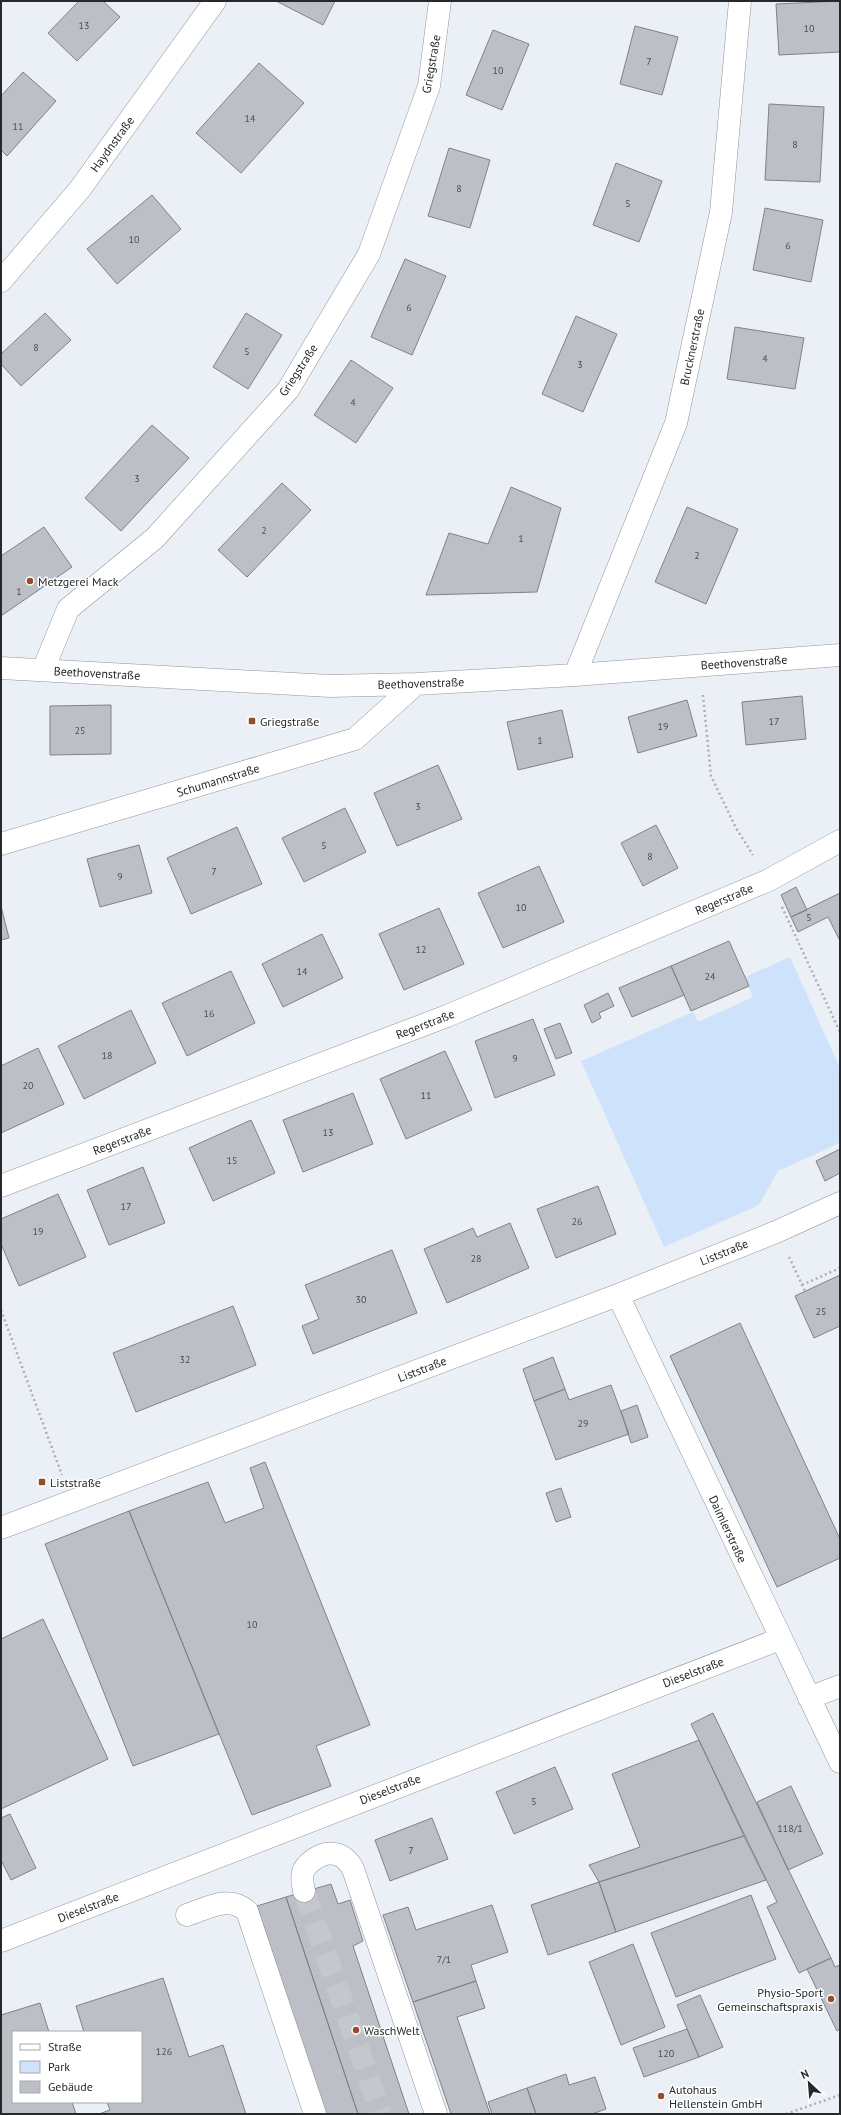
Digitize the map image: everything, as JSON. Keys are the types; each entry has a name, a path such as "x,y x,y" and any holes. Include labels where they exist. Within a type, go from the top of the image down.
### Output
{"street":[{"name":"Haydnstraße","path":"1,281 80,189 215,1"},
{"name":"Griegstraße","path":"43,670 68,610 155,538 288,390 365,261 429,86 440,1"},
{"name":"Brucknerstraße","path":"575,675 676,423 721,212 740,1"},
{"name":"Beethovenstraße","path":"1,668 330,686 416,684 575,675 840,655"},
{"name":"Schumannstraße","path":"1,844 356,739 416,684"},
{"name":"Regerstraße","path":"1,1186 447,1016 769,880 840,841"},
{"name":"Liststraße","path":"1,1528 618,1295 776,1232 840,1203"},
{"name":"Daimlerstraße","path":"618,1295 780,1639 840,1762"},
{"name":"Dieselstraße","path":"1,1941 780,1639"},
{"path":"809,1698 840,1686"},
{"path":"304,1891 301,1879 303,1870 316,1858 331,1853 340,1855 348,1860 436,2114"},
{"path":"187,1915 220,1903 231,1902 239,1905 247,1911 315,2114"}],"path":[{"path":"699,665 711,776 736,828"},
{"path":"769,880 840,1032"},
{"path":"776,1232 806,1291"},
{"path":"802,1285 840,1268"},
{"path":"1,1310 72,1502"},
{"path":"786,2114 840,2095"}],"green space":[{"path":"790,957 840,1068 840,1143 778,1171 759,1205 664,1247 581,1061 693,1012 698,1022 753,997 745,977"}],"building":[{"path":"79,1 103,1 120,17 77,61 48,33"},
{"path":"276,1 335,1 323,25"},
{"path":"840,1 840,52 779,55 776,4"},
{"path":"635,26 678,37 662,95 620,84"},
{"path":"493,30 529,44 502,110 466,95"},
{"path":"259,63 304,103 241,173 196,133"},
{"path":"23,72 56,101 7,156 1,150 1,96"},
{"path":"769,104 824,107 820,182 765,180"},
{"path":"449,148 490,160 470,228 428,216"},
{"path":"616,163 662,181 639,242 593,225"},
{"path":"152,195 181,229 117,284 87,249"},
{"path":"765,208 823,220 811,282 753,270"},
{"path":"405,259 446,276 412,355 371,337"},
{"path":"45,313 71,340 21,386 1,364 1,354"},
{"path":"246,313 282,335 248,389 213,367"},
{"path":"576,316 617,334 583,412 542,394"},
{"path":"735,327 804,338 795,389 727,379"},
{"path":"351,360 393,388 356,443 314,415"},
{"path":"152,425 189,458 121,531 85,498"},
{"path":"282,483 311,510 247,577 218,550"},
{"path":"511,487 561,508 537,592 426,595 449,533 488,544"},
{"path":"687,507 738,529 706,604 655,582"},
{"path":"44,527 72,567 1,616 1,556"},
{"path":"802,696 806,739 746,745 742,702"},
{"path":"687,700 697,736 638,753 628,717"},
{"path":"111,705 111,754 50,755 50,706"},
{"path":"562,710 573,757 518,770 507,722"},
{"path":"438,765 462,819 397,846 374,793"},
{"path":"345,808 366,852 304,882 282,838"},
{"path":"656,825 678,868 643,886 621,843"},
{"path":"237,827 262,884 191,914 167,858"},
{"path":"139,845 152,893 100,907 87,859"},
{"path":"539,866 564,922 503,948 478,893"},
{"path":"796,887 807,910 791,917 781,895"},
{"path":"840,893 840,941 828,917 798,932 791,917"},
{"path":"1,906 9,938 1,940"},
{"path":"439,908 464,964 404,990 379,934"},
{"path":"322,934 343,978 283,1007 262,964"},
{"path":"729,941 749,986 691,1011 671,966"},
{"path":"671,966 684,995 632,1017 619,988"},
{"path":"231,971 255,1023 187,1056 162,1003"},
{"path":"608,993 614,1006 599,1013 601,1018 592,1023 584,1005"},
{"path":"131,1010 156,1063 84,1099 58,1046"},
{"path":"533,1019 555,1075 495,1098 475,1041"},
{"path":"560,1023 572,1053 556,1059 544,1029"},
{"path":"38,1048 64,1104 1,1133 1,1066"},
{"path":"445,1051 472,1110 406,1139 380,1079"},
{"path":"353,1093 373,1144 303,1172 283,1120"},
{"path":"251,1120 275,1173 213,1201 189,1148"},
{"path":"840,1149 840,1173 825,1181 816,1161"},
{"path":"143,1167 165,1223 109,1245 87,1190"},
{"path":"598,1186 616,1234 556,1258 537,1209"},
{"path":"58,1194 86,1257 19,1286 1,1244 1,1219"},
{"path":"510,1223 529,1268 447,1303 424,1249 473,1228 477,1237"},
{"path":"392,1250 417,1313 313,1354 302,1326 319,1319 305,1285"},
{"path":"840,1275 840,1326 814,1338 795,1296"},
{"path":"233,1306 256,1365 136,1412 113,1353"},
{"path":"740,1323 840,1539 840,1558 777,1587 670,1356"},
{"path":"553,1357 565,1389 534,1401 523,1369"},
{"path":"611,1385 629,1434 556,1460 534,1401 565,1389 569,1400"},
{"path":"637,1405 648,1437 631,1443 621,1411"},
{"path":"265,1462 370,1725 316,1746 331,1786 252,1815 129,1511 208,1482 225,1523 264,1508 250,1468"},
{"path":"561,1488 571,1517 556,1522 546,1493"},
{"path":"129,1511 219,1734 133,1766 45,1544"},
{"path":"43,1619 108,1759 1,1809 1,1639"},
{"path":"713,1713 831,1958 799,1973 767,1907 777,1902 691,1724"},
{"path":"699,1740 744,1836 599,1882 589,1865 640,1847 612,1774"},
{"path":"555,1767 573,1809 514,1834 496,1792"},
{"path":"791,1786 823,1854 788,1870 757,1802"},
{"path":"10,1814 36,1868 11,1880 1,1860 1,1818"},
{"path":"432,1818 448,1859 390,1881 375,1840"},
{"path":"744,1836 766,1880 616,1932 599,1882"},
{"path":"599,1882 616,1932 548,1955 531,1905"},
{"name":"WaschWelt","path":"331,1884 338,1904 350,1900 363,1941 353,1946 409,2114 358,2114 286,1897"},
{"path":"751,1895 776,1959 676,1997 651,1933"},
{"path":"286,1897 358,2114 326,2114 257,1906"},
{"path":"492,1905 508,1952 471,1965 476,1981 413,2002 383,1915 408,1907 416,1930"},
{"path":"633,1944 665,2027 621,2045 589,1962"},
{"name":"Physio-Sport Gemeinschaftspraxis","path":"831,1958 835,1967 840,1965 840,2029 837,2031 807,1969"},
{"path":"163,1978 189,2057 223,2045 246,2114 99,2114 110,2110 107,2103 142,2103 142,2031 84,2031 76,2006"},
{"path":"476,1981 485,2008 457,2017 490,2114 451,2114 413,2002"},
{"path":"700,1995 723,2047 699,2057 677,2005"},
{"path":"40,2003 49,2031 12,2031 12,2103 72,2103 76,2114 1,2114 1,2015"},
{"path":"687,2029 699,2057 644,2077 633,2048"},
{"path":"566,2074 569,2085 595,2077 606,2109 592,2114 536,2114 527,2088"},
{"path":"527,2088 536,2114 492,2114 488,2102"}],"tunnel":[{"path":"304,1891 381,2114"}],"place":[{"name":"Metzgerei Mack","path":"30,581"},
{"name":"Griegstraße","path":"252,721"},
{"name":"Liststraße","path":"42,1482"},
{"name":"Physio-Sport Gemeinschaftspraxis","path":"831,1999"},
{"name":"WaschWelt","path":"356,2030"},
{"name":"Autohaus Hellenstein GmbH","path":"661,2096"}]}
